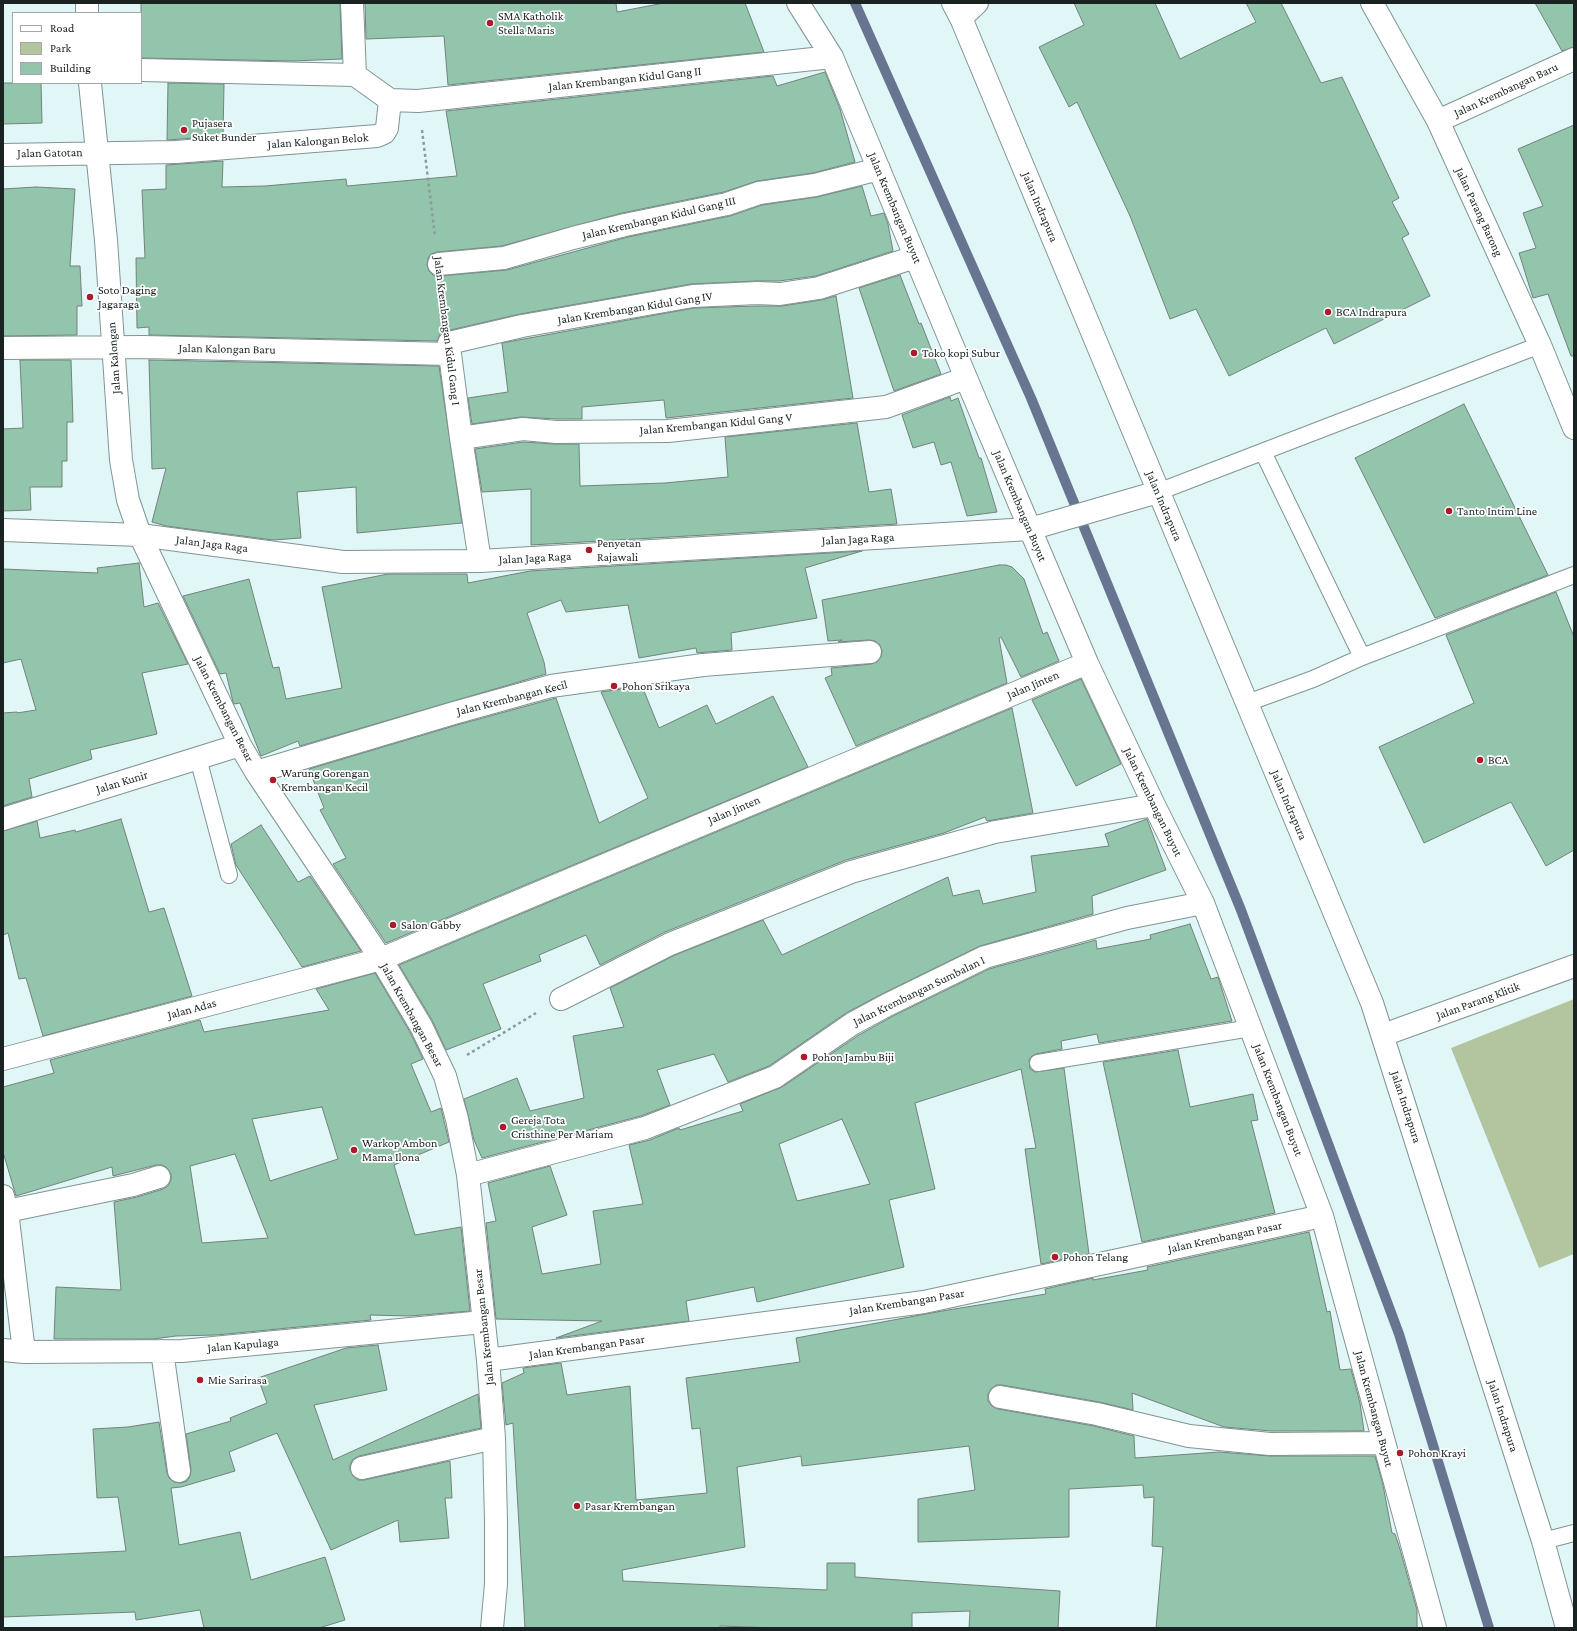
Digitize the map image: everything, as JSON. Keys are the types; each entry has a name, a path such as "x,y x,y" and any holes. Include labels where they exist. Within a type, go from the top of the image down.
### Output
{"street":[{"path":"352,3 355,75"},
{"name":"Jalan Krembangan Buyut","path":"798,3 832,57 1087,663 1154,805 1203,903 1322,1216 1435,1628"},
{"path":"957,10 977,3"},
{"name":"Jalan Parang Barong","path":"1372,3 1438,121 1540,345 1574,428"},
{"name":"Jalan Indrapura","path":"957,10 1372,1003 1543,1541 1567,1628"},
{"name":"Jalan Krembangan Kidul Gang II","path":"418,101 832,57"},
{"name":"Jalan Krembangan Baru","path":"1438,121 1574,59"},
{"path":"142,70 355,75 390,100 418,101"},
{"name":"Jalan Kalongan","path":"90,84 106,240 121,460 128,500 140,535"},
{"name":"Jalan Kalongan Belok","path":"97,152 176,152 377,136 384,133 386,128 390,100"},
{"name":"Jalan Gatotan","path":"3,155 97,152"},
{"name":"Jalan Krembangan Kidul Gang III","path":"439,264 504,258 625,225 727,204 759,193 815,185 879,169"},
{"name":"Jalan Krembangan Kidul Gang IV","path":"449,349 522,326 693,296 757,293 780,294 818,288 915,257"},
{"name":"Jalan Kalongan Baru","path":"3,348 113,347 449,349"},
{"name":"Jalan Krembangan Kidul Gang I","path":"449,349 480,562"},
{"name":"Jalan Krembangan Kidul Gang V","path":"461,438 523,429 556,432 668,431 886,407 966,378"},
{"name":"Jalan Jaga Raga","path":"3,530 140,535 343,562 480,562 1030,529 1114,506 1158,492"},
{"name":"Jalan Krembangan Besar","path":"140,535 240,745 256,772 381,959 421,1026 442,1069 457,1118 468,1175 488,1360 494,1438 496,1522 496,1584 492,1628"},
{"name":"Jalan Krembangan Kecil","path":"256,772 454,713 551,686 703,665 870,652"},
{"name":"Jalan Jinten","path":"381,959 1087,663"},
{"name":"Jalan Kunir","path":"3,819 240,745"},
{"path":"561,999 670,944 851,872 995,832 1154,805"},
{"name":"Jalan Krembangan Sumbalan I","path":"468,1175 645,1128 775,1077 852,1024 887,1005 985,957 1127,918 1203,903"},
{"name":"Jalan Adas","path":"3,1059 381,959"},
{"name":"Jalan Parang Klitik","path":"1383,1035 1574,966"},
{"path":"24,1352 5,1204 133,1185 159,1177"},
{"name":"Jalan Krembangan Pasar","path":"488,1360 924,1302 1322,1216"},
{"name":"Jalan Kapulaga","path":"3,1350 24,1352 190,1350 483,1322"},
{"path":"162,1351 178,1471"},
{"path":"1000,1397 1097,1414 1189,1436 1270,1444 1384,1443"},
{"path":"362,1468 494,1438"}],"lane":[{"path":"1158,492 1540,345"},
{"path":"1263,452 1362,657"},
{"path":"1247,703 1313,679 1362,657 1574,575"},
{"path":"198,758 229,875"},
{"path":"1038,1063 1251,1028"},
{"path":"1543,1541 1574,1533"}],"path":[{"name":"Jalan Krembangan Kidul Gang I","path":"418,101 449,349"},
{"path":"442,1069 561,999"}],"green space":[{"path":"1574,999 1574,1254 1539,1268 1451,1048"}],"building":[{"path":"141,3 340,3 342,59 293,61 142,58"},
{"path":"365,3 616,3 617,12 664,3 745,3 764,52 448,85 444,36 366,39"},
{"path":"1074,3 1155,3 1180,59 1256,22 1246,3 1281,3 1321,83 1342,77 1399,198 1392,202 1409,234 1402,238 1430,296 1334,344 1326,328 1229,376 1196,309 1170,319 1130,216 1077,102 1069,107 1039,47 1084,25"},
{"path":"1535,3 1574,3 1574,47 1562,51"},
{"path":"825,72 840,109 855,162 813,173 757,181 724,192 622,213 502,246 437,252 431,254 428,258 427,265 429,271 433,275 440,276 507,270 628,237 730,216 762,205 817,197 862,186 871,216 884,213 888,224 893,251 816,276 779,281 691,284 520,314 446,331 440,334 437,341 149,335 149,327 137,328 136,258 145,258 142,190 166,189 166,165 223,161 222,187 265,186 346,179 347,186 457,176 446,111 773,76 777,86"},
{"path":"3,83 41,84 42,123 3,124"},
{"path":"168,83 224,84 223,136 167,140"},
{"path":"1574,125 1574,356 1571,356 1548,294 1533,298 1519,253 1536,248 1523,213 1543,206 1518,149"},
{"path":"36,187 75,189 70,266 80,266 82,306 77,306 77,335 3,336 3,189"},
{"path":"900,275 941,374 894,391 859,288"},
{"path":"836,296 853,398 666,418 664,400 582,407 582,419 521,417 472,424 468,398 508,392 502,343 694,308 782,306 821,300"},
{"path":"20,360 71,360 73,422 67,422 67,461 62,461 62,487 30,487 31,510 3,511 3,429 23,428"},
{"path":"149,360 439,366 462,523 357,533 356,487 297,492 301,538 273,540 166,526 152,522 166,468 152,469"},
{"path":"950,397 951,401 958,398 979,458 981,458 997,512 967,516 951,462 941,465 934,442 913,448 902,415"},
{"name":"Tanto Intim Line","path":"1464,404 1548,575 1435,618 1355,458"},
{"path":"857,423 869,492 891,489 897,524 531,545 531,489 482,492 475,449 523,442 579,444 580,486 665,483 728,477 725,437"},
{"path":"862,551 805,568 817,618 731,633 732,650 697,653 696,648 639,658 628,605 566,612 561,600 527,613 544,662 546,674 300,746 298,741 261,756 240,703 234,704 233,702 226,673 220,674 183,596 249,579 273,668 279,667 286,699 342,688 322,587 388,574 467,574 468,583 530,571"},
{"path":"139,563 144,607 158,603 188,664 142,673 157,734 90,750 92,759 29,779 32,797 3,806 3,713 17,713 36,710 21,659 3,663 3,569 98,573 97,568"},
{"path":"999,565 1012,567 1024,579 1043,634 1047,632 1059,661 1021,677 1001,637 999,638 1007,683 856,746 825,678 832,675 831,668 871,664 877,662 881,657 882,651 880,645 875,641 828,641 822,600"},
{"name":"BCA","path":"1556,592 1574,637 1574,850 1546,866 1511,802 1424,843 1379,747 1474,703 1446,635"},
{"path":"1081,679 1121,764 1076,786 1032,700"},
{"path":"642,686 659,728 707,705 716,724 773,696 808,767 386,943 333,864 346,858 320,810 324,808 309,769 457,725 556,698 599,823 648,798 601,692"},
{"path":"1012,708 1033,813 987,821 985,817 944,833 846,860 665,932 600,965 586,935 539,955 541,961 483,984 501,1029 446,1050 432,1020 399,965"},
{"path":"121,819 149,912 164,908 192,996 43,1036 26,978 19,979 8,933 3,935 3,831 37,821 40,838 75,830 76,832"},
{"path":"1147,819 1166,870 1092,896 1093,914 980,946 846,1013 769,1066 728,1082 714,1054 657,1070 670,1105 641,1116 482,1158 474,1140 464,1099 517,1078 530,1111 584,1098 573,1036 624,1027 610,988 675,955 763,920 782,955 948,877 953,896 979,890 983,904 1036,892 1031,856 1109,846 1105,834"},
{"path":"261,825 298,882 310,876 361,951 302,967 236,865 231,844"},
{"path":"1190,924 1211,979 1218,977 1232,1021 1099,1043 1097,1034 1061,1041 1062,1049 1036,1054 1029,1060 1030,1069 1035,1072 1064,1068 1089,1254 1041,1264 1025,1149 1036,1148 1021,1069 915,1103 935,1189 889,1200 904,1267 757,1302 754,1287 686,1301 689,1321 556,1338 602,1321 496,1319 486,1223 496,1221 488,1183 550,1166 567,1215 532,1227 542,1274 601,1264 593,1211 643,1204 629,1145 650,1140 679,1128 680,1130 743,1111 740,1104 782,1087 859,1035 893,1016 989,969 1096,940 1097,949 1151,939 1150,935","holes":["842,1119 870,1184 797,1201 779,1144"]},
{"path":"375,973 410,1032 423,1059 411,1064 431,1112 441,1108 449,1142 394,1165 415,1235 461,1227 470,1311 410,1316 370,1315 371,1320 216,1335 176,1336 153,1339 54,1339 56,1287 121,1290 114,1202 163,1189 168,1186 171,1180 171,1174 167,1168 162,1165 156,1165 113,1176 112,1167 16,1196 3,1152 3,1087 54,1073 50,1060 200,1020 204,1032 329,1010 316,989","holes":["322,1107 338,1159 270,1181 252,1119","235,1154 268,1238 202,1243 190,1166"]},
{"path":"1178,1050 1190,1107 1253,1094 1258,1120 1251,1121 1275,1213 1142,1242 1103,1062"},
{"path":"1309,1232 1327,1312 1330,1311 1340,1370 1351,1369 1360,1403 1364,1431 1271,1431 1224,1427 1132,1393 1133,1410 1099,1402 1002,1385 996,1385 991,1389 988,1394 988,1401 992,1406 998,1409 1094,1426 1134,1436 1135,1458 1219,1452 1270,1456 1375,1456 1383,1485 1392,1533 1395,1534 1400,1549 1417,1610 1417,1628 1156,1628 1163,1547 1152,1546 1154,1497 1144,1498 1143,1485 1069,1489 1069,1537 918,1542 918,1499 975,1490 969,1446 802,1466 801,1456 737,1467 745,1547 622,1570 623,1581 827,1590 827,1563 855,1563 855,1577 1060,1591 1058,1628 969,1628 970,1611 912,1613 912,1628 778,1628 720,1626 720,1628 525,1628 513,1423 506,1425 502,1383 524,1373 523,1368 561,1363 567,1395 630,1386 636,1500 707,1493 700,1428 692,1429 686,1378 800,1362 796,1338 942,1311 1046,1294 1045,1289 1093,1278 1093,1280 1148,1270 1147,1267"},
{"path":"378,1345 387,1390 314,1405 333,1460 478,1394 481,1428 359,1456 353,1459 350,1465 350,1470 353,1476 358,1480 364,1480 450,1461 452,1498 445,1498 449,1538 400,1542 398,1520 331,1550 277,1433 229,1452 235,1471 181,1487 171,1488 179,1545 240,1532 251,1580 325,1557 345,1620 319,1628 204,1628 200,1610 136,1620 135,1612 3,1617 3,1557 126,1551 118,1497 97,1498 93,1429 128,1427 159,1422 167,1473 169,1478 174,1482 181,1483 187,1481 191,1470 186,1434 231,1421 230,1418 267,1403 258,1378 346,1348"}],"waterway":[{"path":"855,3 1031,398 1241,910 1399,1334 1489,1628"}],"place":[{"name":"SMA Katholik Stella Maris","path":"490,23"},
{"name":"Pujasera Suket Bunder","path":"184,130"},
{"name":"Soto Daging Jagaraga","path":"90,297"},
{"name":"BCA Indrapura","path":"1328,312"},
{"name":"Toko kopi Subur","path":"914,353"},
{"name":"Tanto Intim Line","path":"1449,511"},
{"name":"Penyetan Rajawali","path":"589,550"},
{"name":"Pohon Srikaya","path":"614,686"},
{"name":"BCA","path":"1480,760"},
{"name":"Warung Gorengan Krembangan Kecil","path":"273,780"},
{"name":"Salon Gabby","path":"393,925"},
{"name":"Pohon Jambu Biji","path":"804,1057"},
{"name":"Gereja Tota Cristhine Per Mariam","path":"503,1127"},
{"name":"Warkop Ambon Mama Ilona","path":"354,1150"},
{"name":"Pohon Telang","path":"1055,1257"},
{"name":"Mie Sarirasa","path":"200,1380"},
{"name":"Pohon Krayi","path":"1400,1453"},
{"name":"Pasar Krembangan","path":"577,1506"}]}
